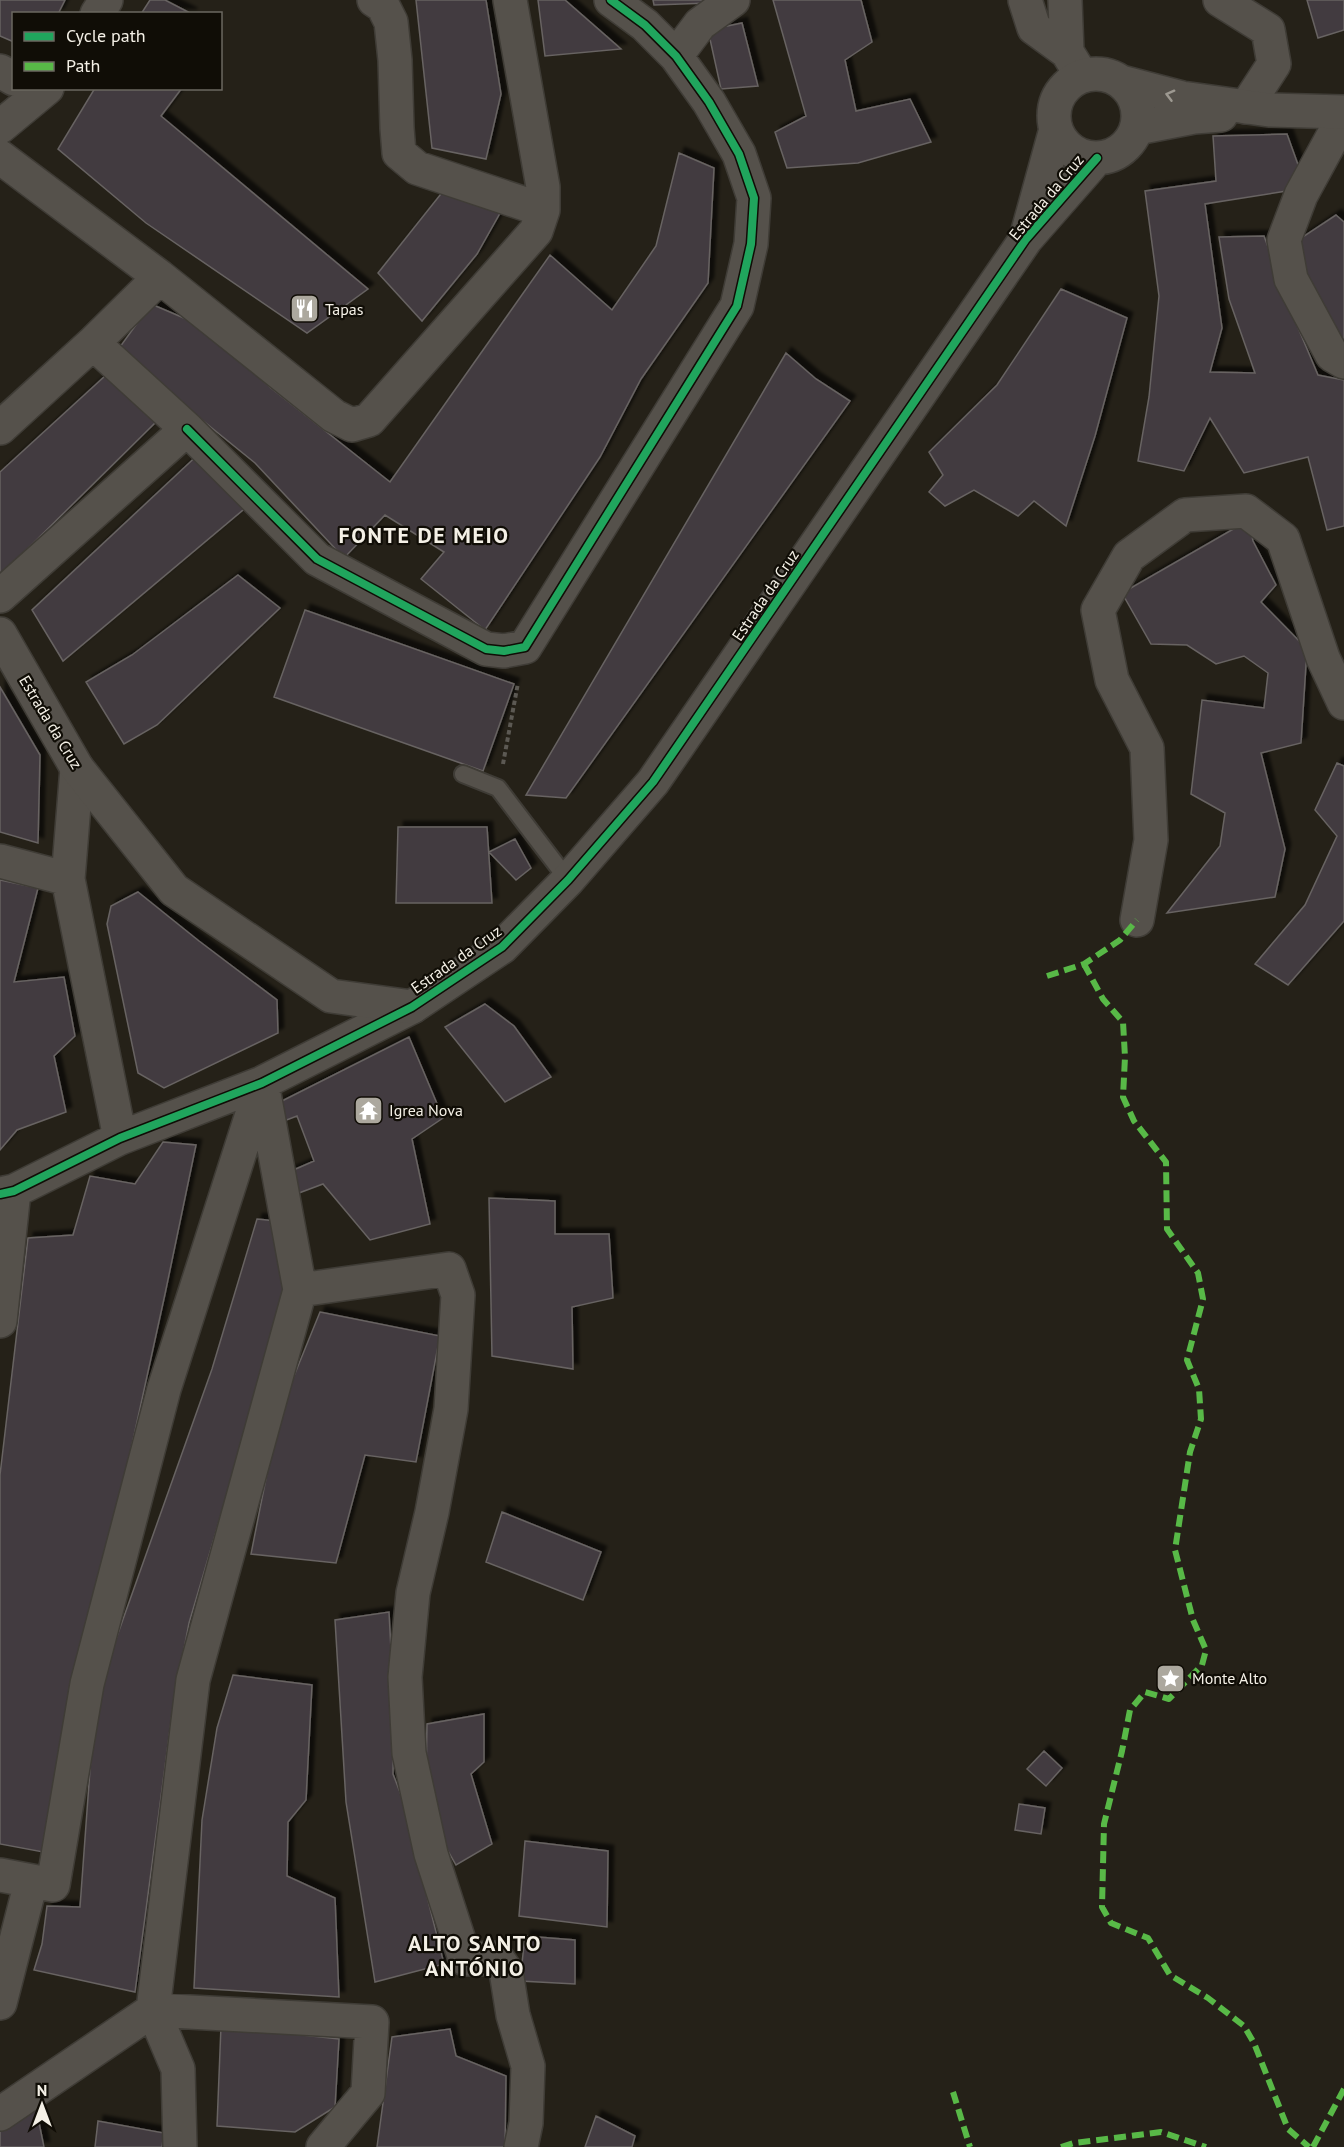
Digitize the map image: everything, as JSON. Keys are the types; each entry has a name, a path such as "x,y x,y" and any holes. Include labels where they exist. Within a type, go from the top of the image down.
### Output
{"street":[{"path":"0,157 160,277 334,416 352,425 369,420 536,231 543,210 543,187 510,0"},
{"path":"93,343 187,429 317,559 486,650 504,651 525,647 736,306 751,244 754,198 739,154 709,102 676,56 645,25 611,0"},
{"path":"676,56 700,24 733,0"},
{"path":"1025,0 1034,28 1074,64 1096,74 1182,98 1258,109 1344,114 1301,195 1284,240 1291,279 1332,355 1344,362"},
{"path":"1065,0 1074,64 1071,82 1056,103 1054,116 1056,129 1062,140 1072,149 1097,158 1122,149 1131,140 1137,128 1137,102 1131,91 1121,82"},
{"path":"1220,0 1268,30 1274,64 1258,109"},
{"path":"383,2 391,22 396,60 399,153 417,168 543,210"},
{"path":"0,127 39,91"},
{"path":"1137,128 1194,117 1258,109"},
{"name":"Estrada da Cruz","path":"1026,238 1056,129"},
{"name":"Estrada da Cruz","path":"0,634 77,768 174,890 331,996 412,1007 502,947 568,880 653,782 1026,238 1097,158"},
{"path":"0,428 93,343 160,277"},
{"path":"0,596 187,429"},
{"path":"1137,920 1151,840 1147,748 1112,680 1098,610 1129,556 1185,515 1246,511 1283,539 1323,658 1344,703"},
{"path":"77,768 68,879 120,1138"},
{"path":"0,861 68,879"},
{"path":"0,1321 7,1192 120,1138 262,1083 412,1007"},
{"path":"180,2147 178,2069 153,2010 193,1680 300,1290 262,1083"},
{"path":"0,2003 28,1881 87,1684 164,1389 262,1083"},
{"path":"300,1290 449,1269 458,1295 451,1409 432,1512 413,1593 405,1677 409,1753 431,1854 465,1959 497,1958 506,1971 513,2015 528,2066 526,2123 521,2147"},
{"path":"0,2114 153,2010 372,2022 368,2093 323,2147"}],"lane":[{"path":"464,774 498,788 568,880"}],"path":[{"path":"498,788 525,647"}],"building":[{"path":"0,0 65,0 59,12 12,12 12,41 0,36"},
{"path":"150,0 165,0 188,12 142,12"},
{"path":"416,0 486,0 501,94 486,159 432,148"},
{"path":"538,0 565,0 621,49 545,56"},
{"path":"653,0 709,0 709,3 654,5"},
{"path":"773,0 861,0 872,42 845,60 856,111 910,99 931,142 858,163 787,168 775,132 806,116"},
{"path":"1307,0 1344,0 1344,30 1318,38"},
{"path":"742,23 758,86 721,89 708,30"},
{"path":"94,90 180,90 161,116 368,289 307,333 146,223 58,149"},
{"path":"1287,134 1301,173 1293,190 1205,204 1222,328 1210,372 1255,373 1229,299 1219,237 1264,236 1318,375 1344,380 1344,526 1327,530 1308,457 1244,473 1210,418 1184,471 1138,461 1149,397 1159,296 1145,191 1216,181 1213,136"},
{"path":"679,153 714,168 708,283 641,379 600,457 485,630 421,579 444,552 385,515 344,558 255,463 117,351 151,304 205,327 271,388 390,482 550,255 612,310 656,246"},
{"path":"448,185 508,199 477,254 422,321 378,273"},
{"path":"1336,215 1344,222 1344,340 1339,340 1304,277 1298,240"},
{"path":"1061,289 1127,318 1095,436 1066,526 1034,501 1018,516 974,490 945,506 929,492 943,475 929,452 997,385"},
{"path":"786,353 816,379 850,401 566,798 526,795"},
{"path":"105,376 157,421 0,576 0,472"},
{"path":"203,450 255,500 63,661 32,610"},
{"path":"1249,520 1253,541 1276,585 1261,602 1307,649 1301,743 1261,753 1285,849 1275,897 1167,913 1220,846 1225,813 1191,794 1202,700 1264,708 1268,673 1244,656 1216,664 1187,645 1151,644 1122,593"},
{"path":"238,575 280,608 157,725 124,744 86,682 132,655"},
{"path":"305,610 514,684 483,771 274,697"},
{"path":"0,687 40,755 38,843 0,832"},
{"path":"1337,763 1344,766 1344,921 1288,985 1255,964 1305,905 1337,836 1315,810"},
{"path":"398,827 487,827 492,903 396,903"},
{"path":"515,839 531,868 516,880 489,852"},
{"path":"0,880 38,888 14,982 64,977 75,1036 54,1056 66,1112 17,1130 0,1150"},
{"path":"138,892 277,1000 278,1033 164,1088 138,1073 107,924 111,906"},
{"path":"485,1004 514,1026 551,1077 505,1102 445,1027"},
{"path":"409,1037 443,1118 412,1139 430,1224 370,1240 323,1184 291,1196 282,1175 314,1161 297,1116 284,1121 278,1103"},
{"path":"163,1142 196,1145 43,1852 0,1844 0,1475 28,1238 73,1235 90,1176 135,1184"},
{"path":"489,1198 555,1201 555,1234 609,1234 613,1298 572,1307 573,1369 492,1356"},
{"path":"257,1219 276,1221 284,1291 189,1623 173,1707 135,1992 34,1970 42,1944 47,1906 80,1907 91,1756 100,1684 212,1369"},
{"path":"320,1312 440,1336 416,1462 365,1455 336,1563 251,1554 285,1398"},
{"path":"502,1512 601,1552 583,1600 486,1562"},
{"path":"389,1612 394,1707 393,1774 403,1800 444,1964 375,1982 346,1802 335,1620"},
{"path":"233,1675 312,1685 306,1800 288,1822 287,1876 335,1898 339,1997 194,1988 202,1820 217,1728"},
{"path":"484,1714 484,1762 471,1774 492,1844 456,1865 432,1823 426,1779 427,1724"},
{"path":"1044,1751 1062,1768 1046,1786 1027,1769"},
{"path":"1019,1804 1045,1808 1041,1834 1015,1830"},
{"path":"525,1841 608,1851 607,1927 519,1916"},
{"path":"525,1936 575,1940 575,1984 520,1981"},
{"path":"221,2026 339,2039 335,2107 295,2132 217,2126"},
{"path":"450,2029 456,2056 506,2076 505,2147 377,2147 392,2037"},
{"path":"36,2108 44,2147 0,2147 0,2129"},
{"path":"596,2116 635,2136 632,2147 585,2147"},
{"path":"98,2121 164,2133 162,2147 95,2147"}],"marked path":[{"path":"1047,976 1084,964 1120,940 1137,920"},
{"path":"1084,964 1103,999 1123,1022 1125,1057 1123,1097 1134,1121 1166,1162 1167,1229 1198,1273 1203,1299 1187,1360 1199,1389 1201,1419 1190,1452 1175,1550 1193,1620 1206,1650 1202,1665 1169,1699 1145,1692 1130,1710 1104,1824 1102,1907 1111,1923 1148,1938 1170,1975 1208,1998 1244,2026 1254,2043 1288,2129 1309,2147"},
{"path":"1313,2147 1344,2089"},
{"path":"953,2092 970,2147"},
{"path":"1061,2147 1074,2143 1161,2132 1206,2147"}],"cycle path":[{"path":"187,429 317,559 486,649 504,651 525,647 737,306 751,244 754,198 739,154 709,102 676,56 645,25 611,0"},
{"path":"0,1194 14,1191 120,1138 262,1083 412,1007 502,947 568,880 653,782 1026,239 1097,158"}],"place":[{"name":"Tapas","path":"304,309"},
{"name":"Igrea Nova","path":"368,1110"},
{"name":"Monte Alto","path":"1171,1678"}],"district":[{"name":"FONTE DE MEIO","path":"424,535"},
{"name":"ALTO SANTO ANTÓNIO","path":"475,1956"}]}
